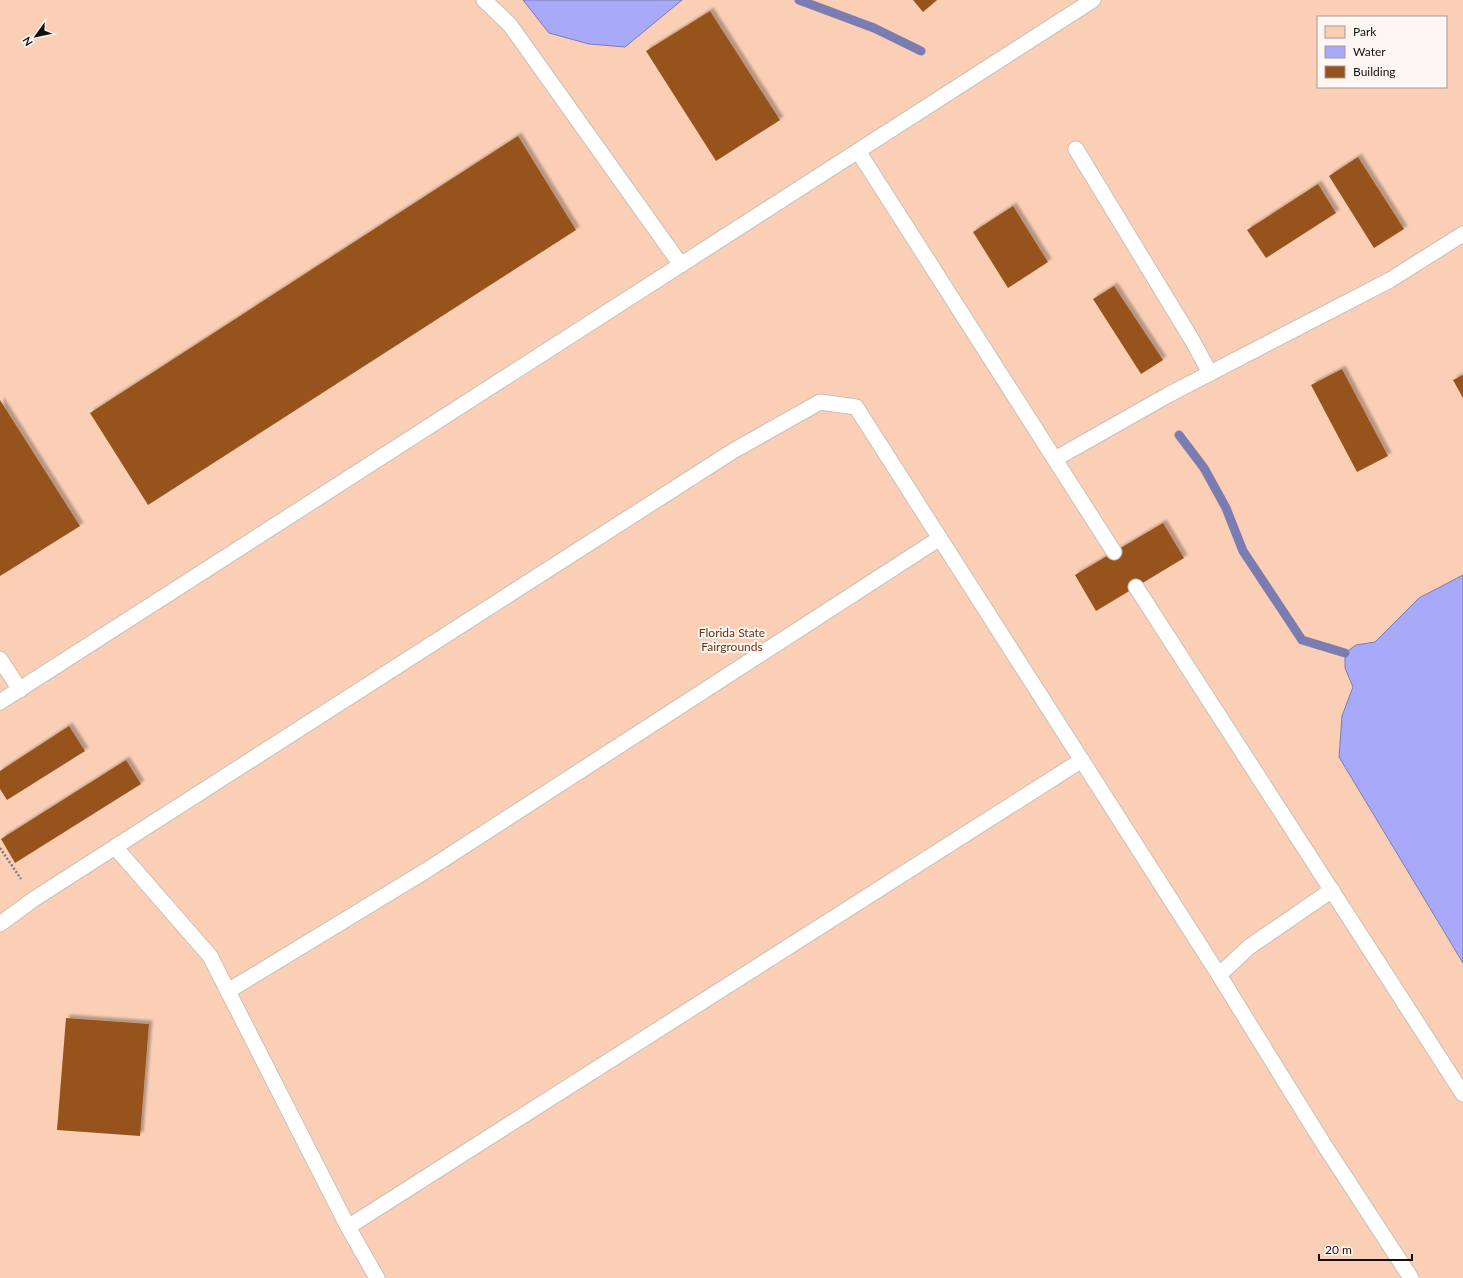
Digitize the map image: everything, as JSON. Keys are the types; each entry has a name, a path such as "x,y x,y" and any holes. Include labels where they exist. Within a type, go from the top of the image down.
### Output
{"lane":[{"path":"484,0 510,24 681,265"},
{"path":"0,702 1093,0"},
{"path":"1076,149 1192,340 1210,373"},
{"path":"858,151 1114,552"},
{"path":"1055,459 1168,395 1390,280 1463,234"},
{"path":"0,924 34,899 733,451 820,402 856,407 1082,760 1323,1143 1411,1278"},
{"path":"228,991 427,870 940,538"},
{"path":"1136,587 1463,1094"},
{"path":"0,659 20,690"},
{"path":"348,1227 1082,760"},
{"path":"115,847 210,956 348,1227 377,1278"},
{"path":"1218,975 1249,947 1332,890"}],"path":[{"path":"0,848 34,899"}],"green space":[{"name":"Florida State Fairgrounds","path":"0,0 1463,0 1463,1278 0,1278"}],"water":[{"path":"523,0 682,0 625,47 589,44 549,33"},
{"path":"1463,575 1463,963 1339,757 1342,716 1353,687 1345,668 1345,653 1356,645 1375,642 1419,598"}],"building":[{"path":"913,0 937,0 923,12"},
{"path":"710,11 780,120 716,161 646,51"},
{"path":"518,136 576,230 148,505 90,413"},
{"path":"1358,157 1404,229 1374,248 1329,176"},
{"path":"1318,184 1336,213 1266,258 1247,230"},
{"path":"1013,206 1048,262 1008,288 973,232"},
{"path":"1114,286 1163,360 1141,374 1093,299"},
{"path":"1342,369 1388,456 1357,472 1311,385"},
{"path":"1463,375 1463,398 1453,380"},
{"path":"0,400 80,526 0,576"},
{"path":"1163,523 1184,558 1096,611 1075,575"},
{"path":"69,726 85,751 7,800 0,789 0,771"},
{"path":"126,760 141,784 15,863 1,839"},
{"path":"66,1018 149,1024 140,1136 57,1130"}],"waterway":[{"path":"799,0 874,28 921,51"},
{"path":"1179,435 1204,468 1226,508 1243,551 1302,640 1345,653"}]}
